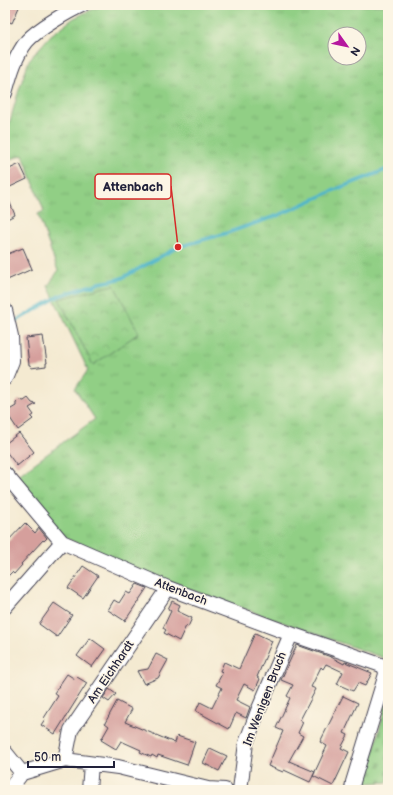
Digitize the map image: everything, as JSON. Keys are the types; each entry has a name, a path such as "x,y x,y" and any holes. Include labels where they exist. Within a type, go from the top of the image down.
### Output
{"street":[{"path":"5,93 15,62 28,41 68,11 82,5"},
{"path":"5,310 11,336 12,361 5,378"},
{"name":"Attenbach","path":"5,474 62,542 168,588 291,634 381,665 385,668 386,674 353,782 352,790"},
{"path":"5,607 62,542"},
{"name":"Am Eichhardt","path":"65,760 72,730 168,588"},
{"name":"Im Wenigen Bruch","path":"240,790 246,743 291,634"},
{"path":"5,752 22,773"},
{"path":"9,790 22,773 65,760 118,767 208,789 225,790"},
{"path":"89,790 91,764"}],"green space":[{"path":"102,5 388,5 388,651 384,658 168,582 60,536 13,479 95,419 75,389 88,370 48,286 58,271 38,214 44,211 23,155 5,161 5,139 29,60 51,35 74,18"},
{"path":"114,285 139,333 93,365 59,299"},
{"path":"388,695 388,782 366,783"}],"building":[{"path":"5,5 20,5 12,23 5,20"},
{"path":"20,164 27,179 10,187 5,177 5,171"},
{"path":"5,191 15,215 5,220"},
{"path":"23,248 32,269 5,281 5,255"},
{"path":"43,336 47,363 46,366 31,368 29,365 26,338"},
{"path":"28,398 32,403 36,404 29,408 34,415 31,417 33,419 18,430 6,412 16,406 16,403 19,400 24,401"},
{"path":"19,433 34,452 17,466 5,450 5,444"},
{"path":"25,523 35,533 39,528 47,538 44,541 43,540 21,564 22,565 14,574 12,572 5,579 5,544"},
{"path":"83,566 98,576 83,598 68,588"},
{"path":"137,584 147,588 125,621 108,610 114,600 119,603 126,592 130,594"},
{"path":"172,601 180,605 177,611 192,618 188,627 186,626 179,641 164,633 166,630 163,628 171,611 168,609"},
{"path":"54,603 72,615 57,637 39,624"},
{"path":"255,633 272,641 257,677 260,679 255,690 244,684 236,700 250,707 246,718 236,713 229,729 196,711 200,702 212,708 222,688 216,685 223,672 220,671 224,662 239,669"},
{"path":"90,638 105,649 92,667 77,656"},
{"path":"297,645 331,657 344,664 345,662 372,673 365,686 358,683 353,691 337,684 343,672 326,664 323,669 321,667 311,687 316,689 300,720 303,722 298,733 303,736 289,761 315,772 310,782 284,770 283,772 268,766 283,731 276,728 290,698 287,696 293,685 281,680"},
{"path":"156,654 168,660 158,678 144,684 137,671 148,669"},
{"path":"67,674 75,679 77,677 87,683 55,734 41,725 58,696 54,693"},
{"path":"109,689 116,694 109,702 103,698"},
{"path":"343,696 358,703 344,733 348,735 341,748 349,752 333,786 313,776 327,746 320,742"},
{"path":"117,701 132,709 125,722 175,743 177,736 195,742 187,765 158,755 157,758 152,755 151,757 140,752 141,750 121,741 116,749 101,740 109,726 105,723"},
{"path":"210,748 227,756 219,771 203,763"}],"waterway":[{"name":"Attenbach","path":"16,321 59,296 89,286 94,286 99,283 122,278 178,247 227,233 279,215 337,189 388,169"}],"place":[{"name":"Attenbach","path":"178,247"}]}
